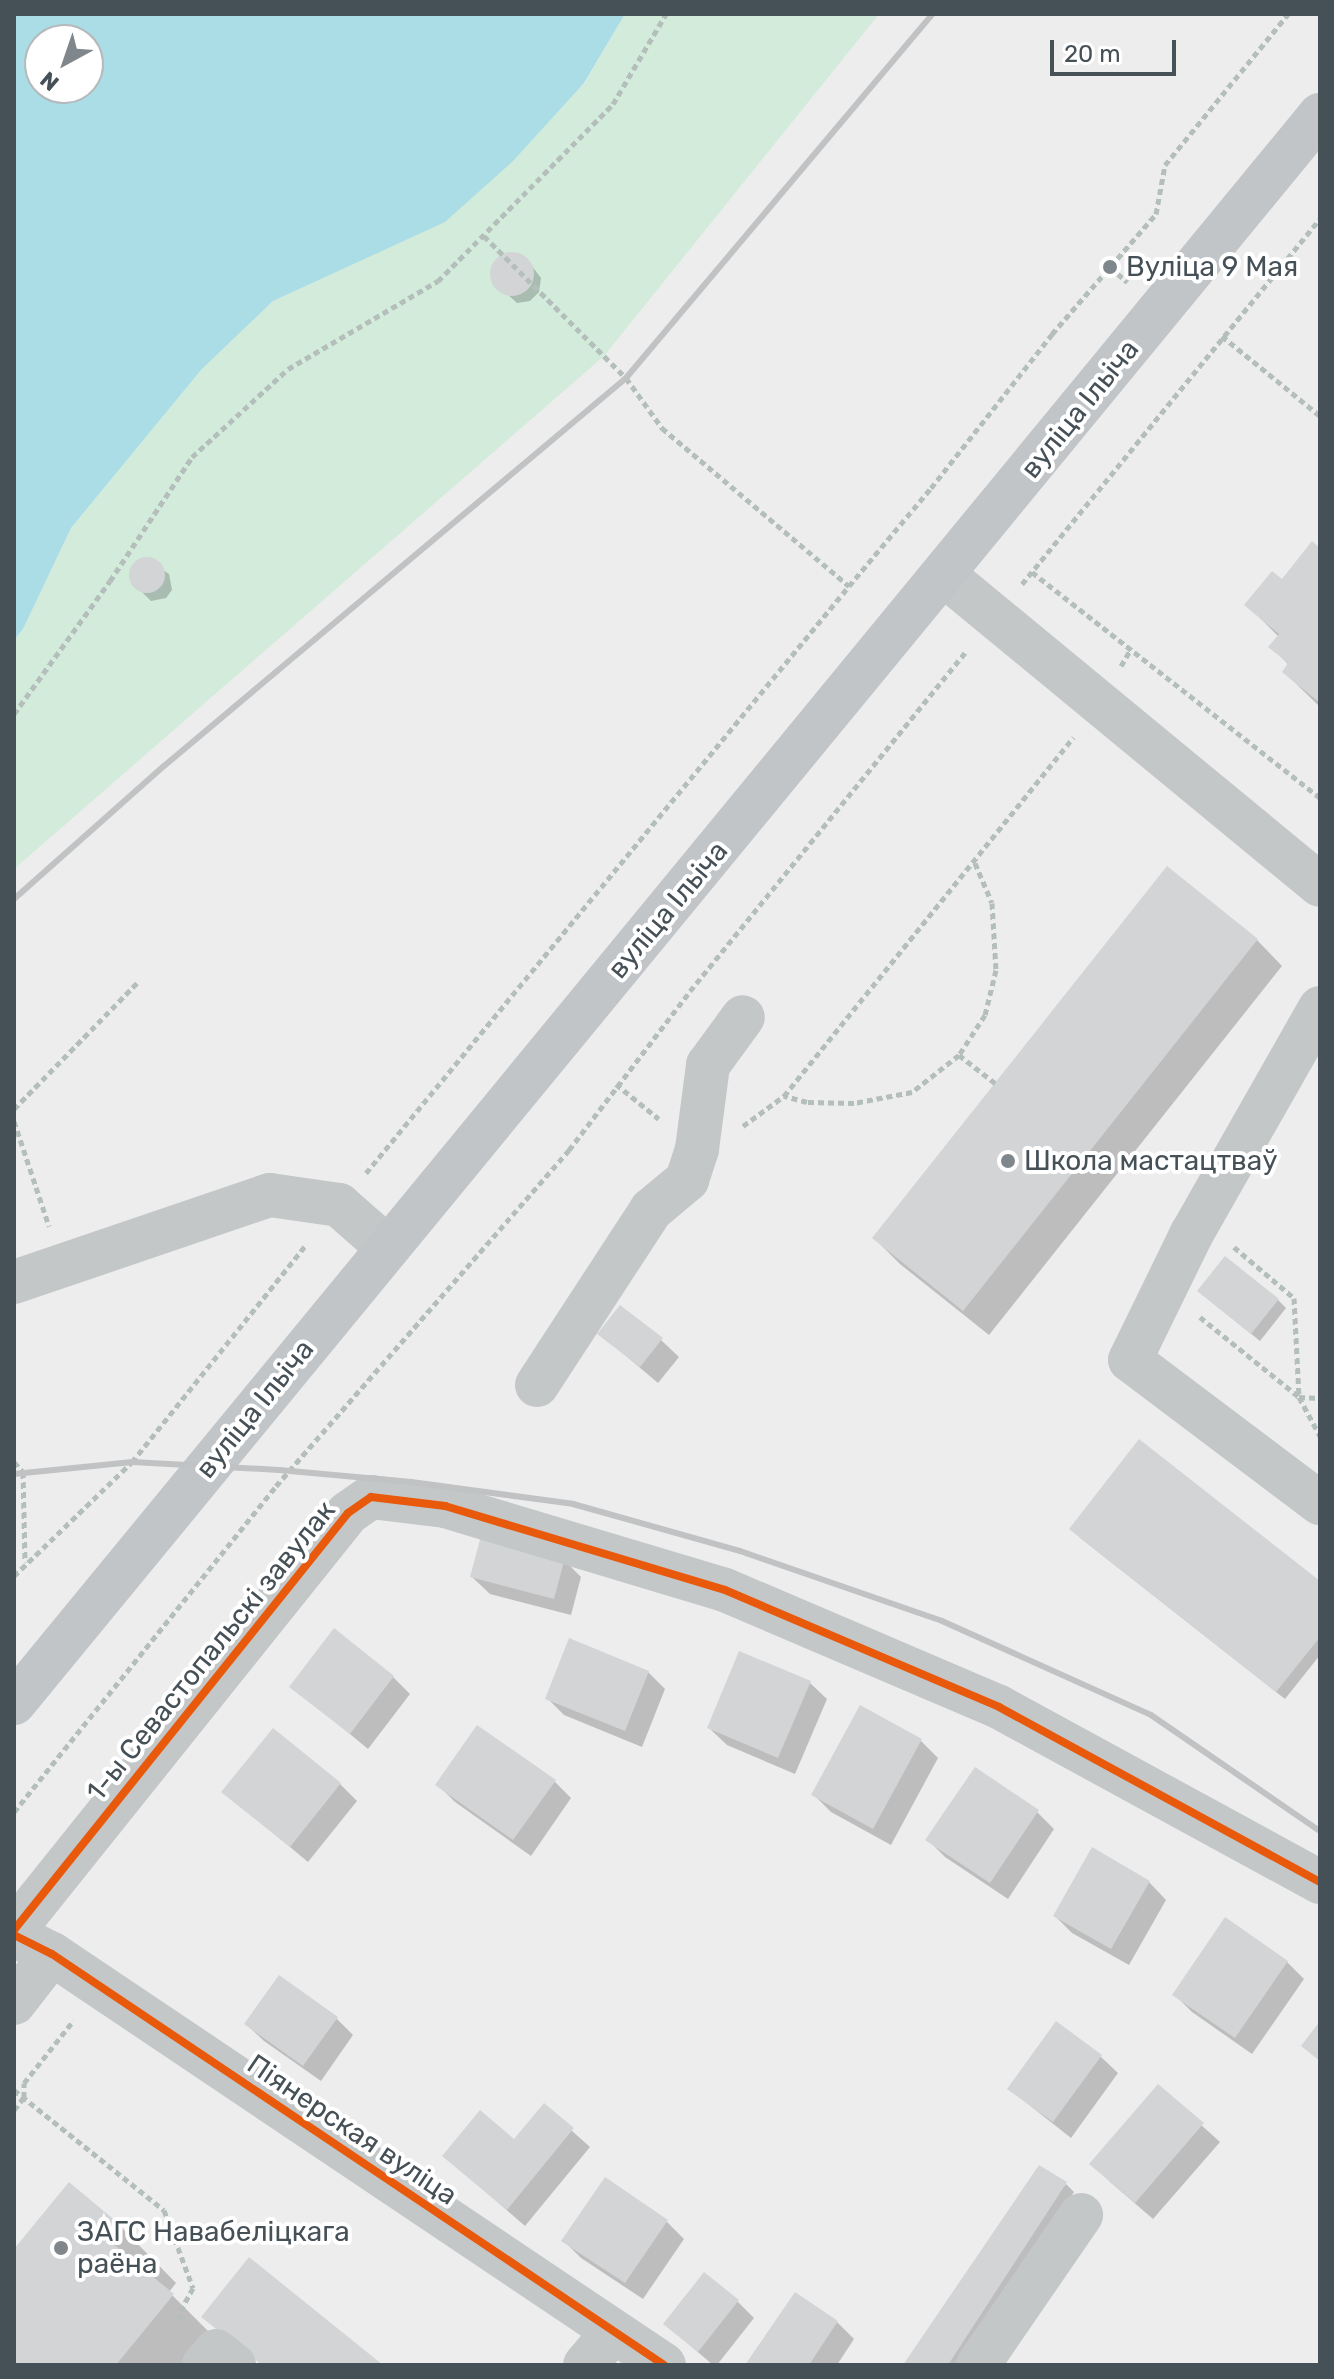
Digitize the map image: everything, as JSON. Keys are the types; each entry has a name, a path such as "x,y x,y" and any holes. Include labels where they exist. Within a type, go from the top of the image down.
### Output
{"main road":[{"name":"вуліца Ільіча","path":"14,1703 1320,115"}],"street":[{"path":"944,575 1320,885"},
{"path":"1320,1008 1201,1218 1130,1360 1320,1503"},
{"path":"537,1385 651,1210 687,1180 697,1149 708,1065 743,1017"},
{"path":"14,1282 270,1195 339,1205 388,1248"},
{"name":"1-ы Севастопальскі завулак","path":"14,1932 348,1513 371,1497 445,1506 725,1590 999,1707 1320,1882"},
{"name":"Піянерская вуліца","path":"14,1932 52,1954 664,2365"},
{"path":"14,2003 52,1954"},
{"path":"978,2365 1081,2215"},
{"path":"585,2365 613,2332"}],"path":[{"path":"14,714 110,581 192,457 288,369 438,281 613,104 666,14"},
{"path":"14,1576 132,1462 339,1205 931,488 1052,334 1156,214 1165,165 1288,14"},
{"path":"14,1812 276,1486 569,1150 643,1049 1320,218"},
{"path":"484,236 626,378 662,428 849,586"},
{"path":"1222,336 1320,416"},
{"path":"1032,572 1320,798"},
{"path":"975,863 992,903 996,970 985,1015 959,1055 912,1092 854,1103 807,1102 784,1096 1100,705 1131,649"},
{"path":"14,1109 138,982"},
{"path":"959,1055 995,1083"},
{"path":"14,1121 63,1265"},
{"path":"1201,1218 1294,1298 1299,1397"},
{"path":"1165,1289 1299,1397 1320,1436"},
{"path":"1299,1397 1320,1398"},
{"path":"14,1462 23,1472 25,1563"},
{"path":"14,2110 24,2097 24,2083 82,2010"},
{"path":"14,2090 164,2210 193,2288 178,2315 218,2360"}],"green space":[{"path":"625,14 879,14 604,356 14,869 14,640 23,629 71,528 201,370 273,301 353,264 584,84"}],"water":[{"path":"14,14 625,14 584,83 513,161 445,222 273,301 201,370 71,528 23,629 14,640"}],"building":[{"path":"512,252 528,258 534,274 528,290 512,296 496,290 490,274 496,258"},
{"path":"1312,541 1320,548 1320,703 1282,672 1288,663 1268,647 1279,634 1244,605 1272,571 1282,579"},
{"path":"147,557 160,562 165,575 160,588 147,593 134,588 129,575 134,562"},
{"name":"Школа мастацтваў","path":"1167,866 1258,939 963,1311 872,1238"},
{"path":"1225,1256 1279,1299 1251,1334 1197,1291"},
{"path":"620,1305 663,1338 640,1367 597,1334"},
{"path":"1139,1439 1320,1581 1320,1637 1276,1692 1069,1529"},
{"path":"481,1536 565,1558 554,1599 470,1577"},
{"path":"334,1628 394,1676 350,1734 289,1687"},
{"path":"569,1638 649,1671 625,1731 545,1699"},
{"path":"739,1651 811,1681 778,1758 707,1728"},
{"path":"860,1705 922,1739 873,1829 811,1795"},
{"path":"477,1725 556,1780 513,1840 435,1785"},
{"path":"273,1728 341,1783 290,1847 221,1792"},
{"path":"975,1767 1039,1810 990,1883 925,1840"},
{"path":"1092,1847 1150,1881 1111,1949 1053,1916"},
{"path":"1225,1917 1288,1961 1235,2038 1172,1995"},
{"path":"279,1975 338,2017 303,2066 244,2024"},
{"path":"1056,2021 1102,2055 1053,2122 1007,2089"},
{"path":"1320,2021 1320,2061 1301,2046"},
{"path":"1158,2084 1204,2123 1135,2203 1089,2164"},
{"path":"544,2103 574,2128 507,2210 442,2156 480,2110 514,2139"},
{"path":"1039,2165 1067,2182 948,2365 903,2365"},
{"path":"605,2177 668,2220 625,2283 561,2241"},
{"path":"69,2182 124,2228 112,2243 174,2294 116,2365 14,2365 14,2249"},
{"path":"249,2257 383,2365 262,2365 201,2317"},
{"path":"704,2272 739,2300 698,2352 663,2324"},
{"path":"795,2292 838,2321 809,2365 745,2365"}],"railway":[{"path":"14,899 164,766 626,378 933,14"},
{"path":"14,1474 132,1462 279,1470 411,1482 573,1504 740,1551 942,1621 1151,1715 1320,1831"}],"cycle path":[{"path":"14,1930 348,1513 371,1497 445,1506 725,1590 999,1707 1320,1882"},
{"path":"14,1935 52,1954 664,2365"}],"place":[{"name":"Вуліца 9 Мая","path":"1110,267"},
{"name":"Школа мастацтваў","path":"1008,1161"},
{"name":"ЗАГС Навабеліцкага раёна","path":"61,2248"}]}
